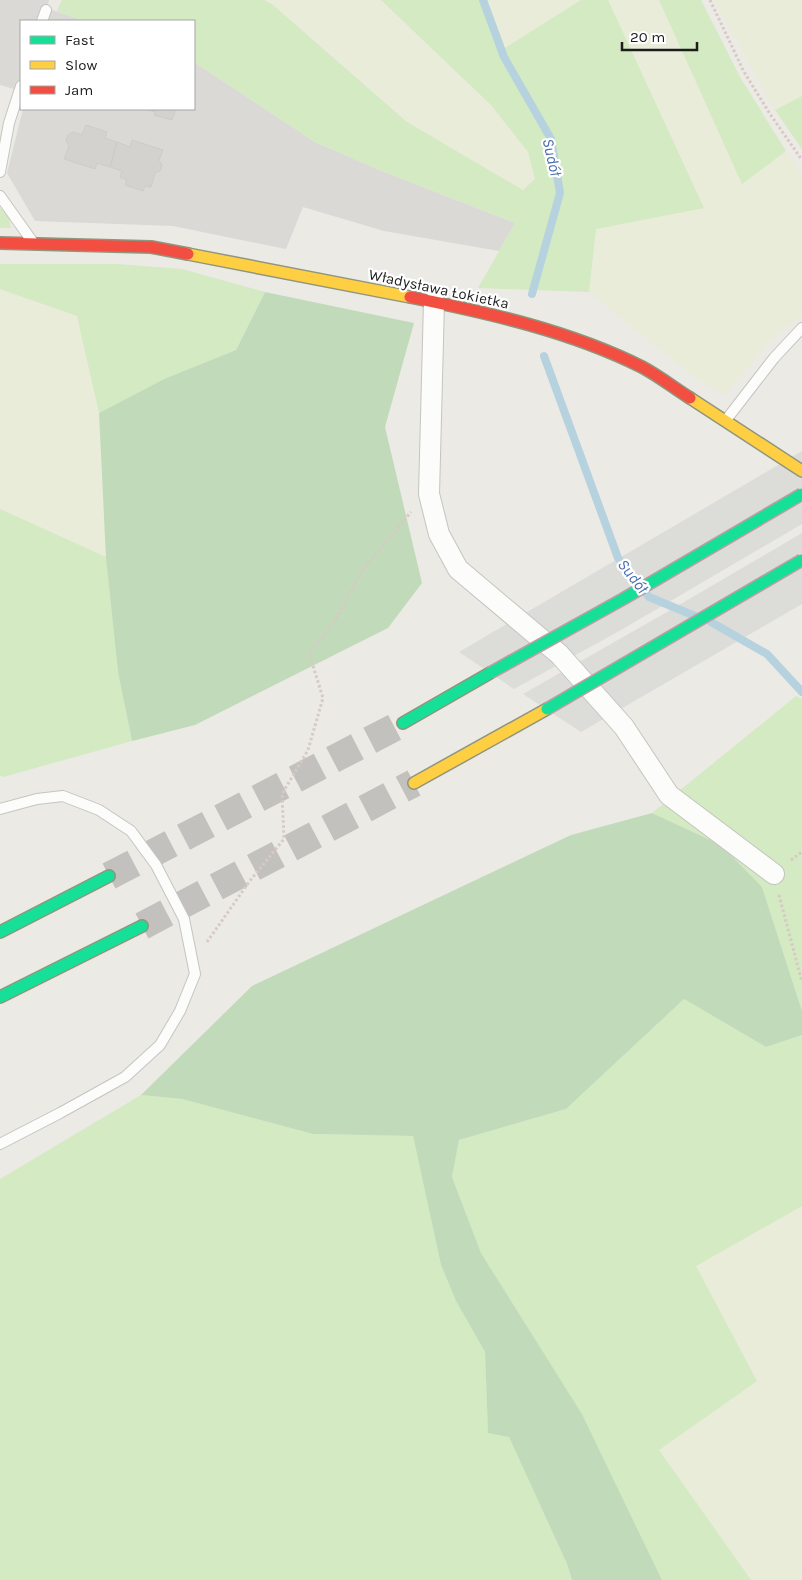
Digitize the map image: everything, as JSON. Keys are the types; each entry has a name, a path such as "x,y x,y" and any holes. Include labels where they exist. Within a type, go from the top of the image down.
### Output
{"main road":[{"name":"Władysława Łokietka","path":"0,243 151,247 434,302 531,325 592,344 644,368 802,471"},
{"path":"403,723 623,599 802,494"},
{"path":"414,783 802,560"},
{"path":"0,932 109,876"},
{"path":"0,997 142,926"}],"street":[{"path":"434,302 429,494 439,534 458,569 559,654 624,726 669,795 774,874"}],"lane":[{"path":"42,20 46,10"},
{"path":"0,172 9,123 20,89"},
{"path":"0,196 34,243"},
{"path":"726,420 774,358 802,328"},
{"path":"0,808 36,799 63,796 99,810 131,831 156,865 184,919 195,974 180,1010 160,1045 125,1077 0,1144"}],"path":[{"path":"710,0 744,72 802,160"},
{"path":"192,960 206,944 249,882 284,838 282,794 308,750 323,698 309,653 335,621 362,571 401,523 429,494"},
{"path":"774,874 802,982"}],"shaded area":[{"path":"0,0 49,0 47,8 81,20 20,20 20,91 0,85"},
{"path":"195,63 315,142 382,171 515,223 499,251 384,231 303,207 286,249 173,226 35,221 7,173 23,110 195,110"}],"green space":[{"path":"62,0 264,0 273,5 407,122 523,190 535,179 528,152 491,105 381,0 487,0 505,48 581,0 608,0 704,208 596,229 589,292 478,288 515,223 382,171 315,142 195,63 195,20 81,20 57,11"},
{"path":"264,0 381,0 491,105 528,152 535,179 523,190 407,122 273,5"},
{"path":"487,0 581,0 505,49"},
{"path":"608,0 659,0 742,183 786,151 802,175 802,314 767,344 725,395 695,378 589,292 596,229 704,208"},
{"path":"659,0 701,0 740,77 786,151 742,184"},
{"path":"714,0 802,0 802,96 775,110"},
{"path":"802,96 802,149 775,110"},
{"path":"0,208 8,212 11,228 0,228"},
{"path":"0,264 117,264 182,269 265,292 236,350 164,379 99,413 77,316 0,289"},
{"path":"0,289 77,316 99,413 106,557 0,509"},
{"path":"265,292 414,323 385,427 422,583 388,628 195,725 132,741 118,672 106,558 99,413 164,379 236,350"},
{"path":"0,509 106,557 118,672 132,741 3,777 0,775"},
{"path":"796,696 802,699 802,1011 762,887 721,845 652,813"},
{"path":"652,813 721,845 762,887 802,1011 802,1035 766,1047 684,999 566,1109 459,1140 452,1177 481,1253 582,1414 662,1580 572,1580 567,1564 509,1437 488,1433 485,1352 456,1301 441,1265 413,1136 313,1134 182,1099 141,1095 252,986 571,835"},
{"path":"684,999 766,1047 802,1035 802,1206 696,1266 757,1381 659,1450 751,1580 662,1580 582,1414 481,1253 452,1177 459,1140 566,1109"},
{"path":"141,1095 182,1099 313,1134 413,1136 441,1265 456,1301 485,1352 488,1432 509,1437 567,1564 572,1580 0,1580 0,1179"},
{"path":"802,1206 802,1580 751,1580 658,1450 757,1381 695,1266"}],"pier":[{"path":"802,451 802,524 621,630 514,689 459,652"},
{"path":"802,533 802,604 581,732 523,694 667,612"}],"building":[{"path":"148,110 176,110 172,120 154,115 155,112"},
{"path":"86,125 107,132 105,138 117,142 110,167 97,163 95,169 64,159 69,146 66,141 68,135 73,132 82,135"},
{"path":"132,140 163,150 159,160 162,165 160,171 155,173 151,187 145,186 143,191 125,185 127,180 120,177 122,171 110,167 117,142 130,147"}],"waterway":[{"name":"Sudół","path":"483,0 504,57 551,139 560,193 532,294"},
{"name":"Sudół","path":"544,356 618,558 638,583"},
{"name":"Sudół","path":"645,592 649,597 695,616"},
{"name":"Sudół","path":"711,622 767,654 802,692"}],"tunnel":[{"path":"109,876 403,723"},
{"path":"142,926 414,783"}],"traffic: fast":[{"path":"490,673 623,599 802,494"},
{"path":"547,709 802,560"},
{"path":"403,723 490,673"},
{"path":"0,932 109,876"},
{"path":"0,997 142,926"}],"traffic: slow":[{"path":"188,254 410,297"},
{"path":"690,398 802,471"},
{"path":"414,783 547,709"}],"traffic: jam":[{"path":"0,243 151,247 188,254"},
{"path":"410,297 529,324 586,343 642,367 690,398"}]}
